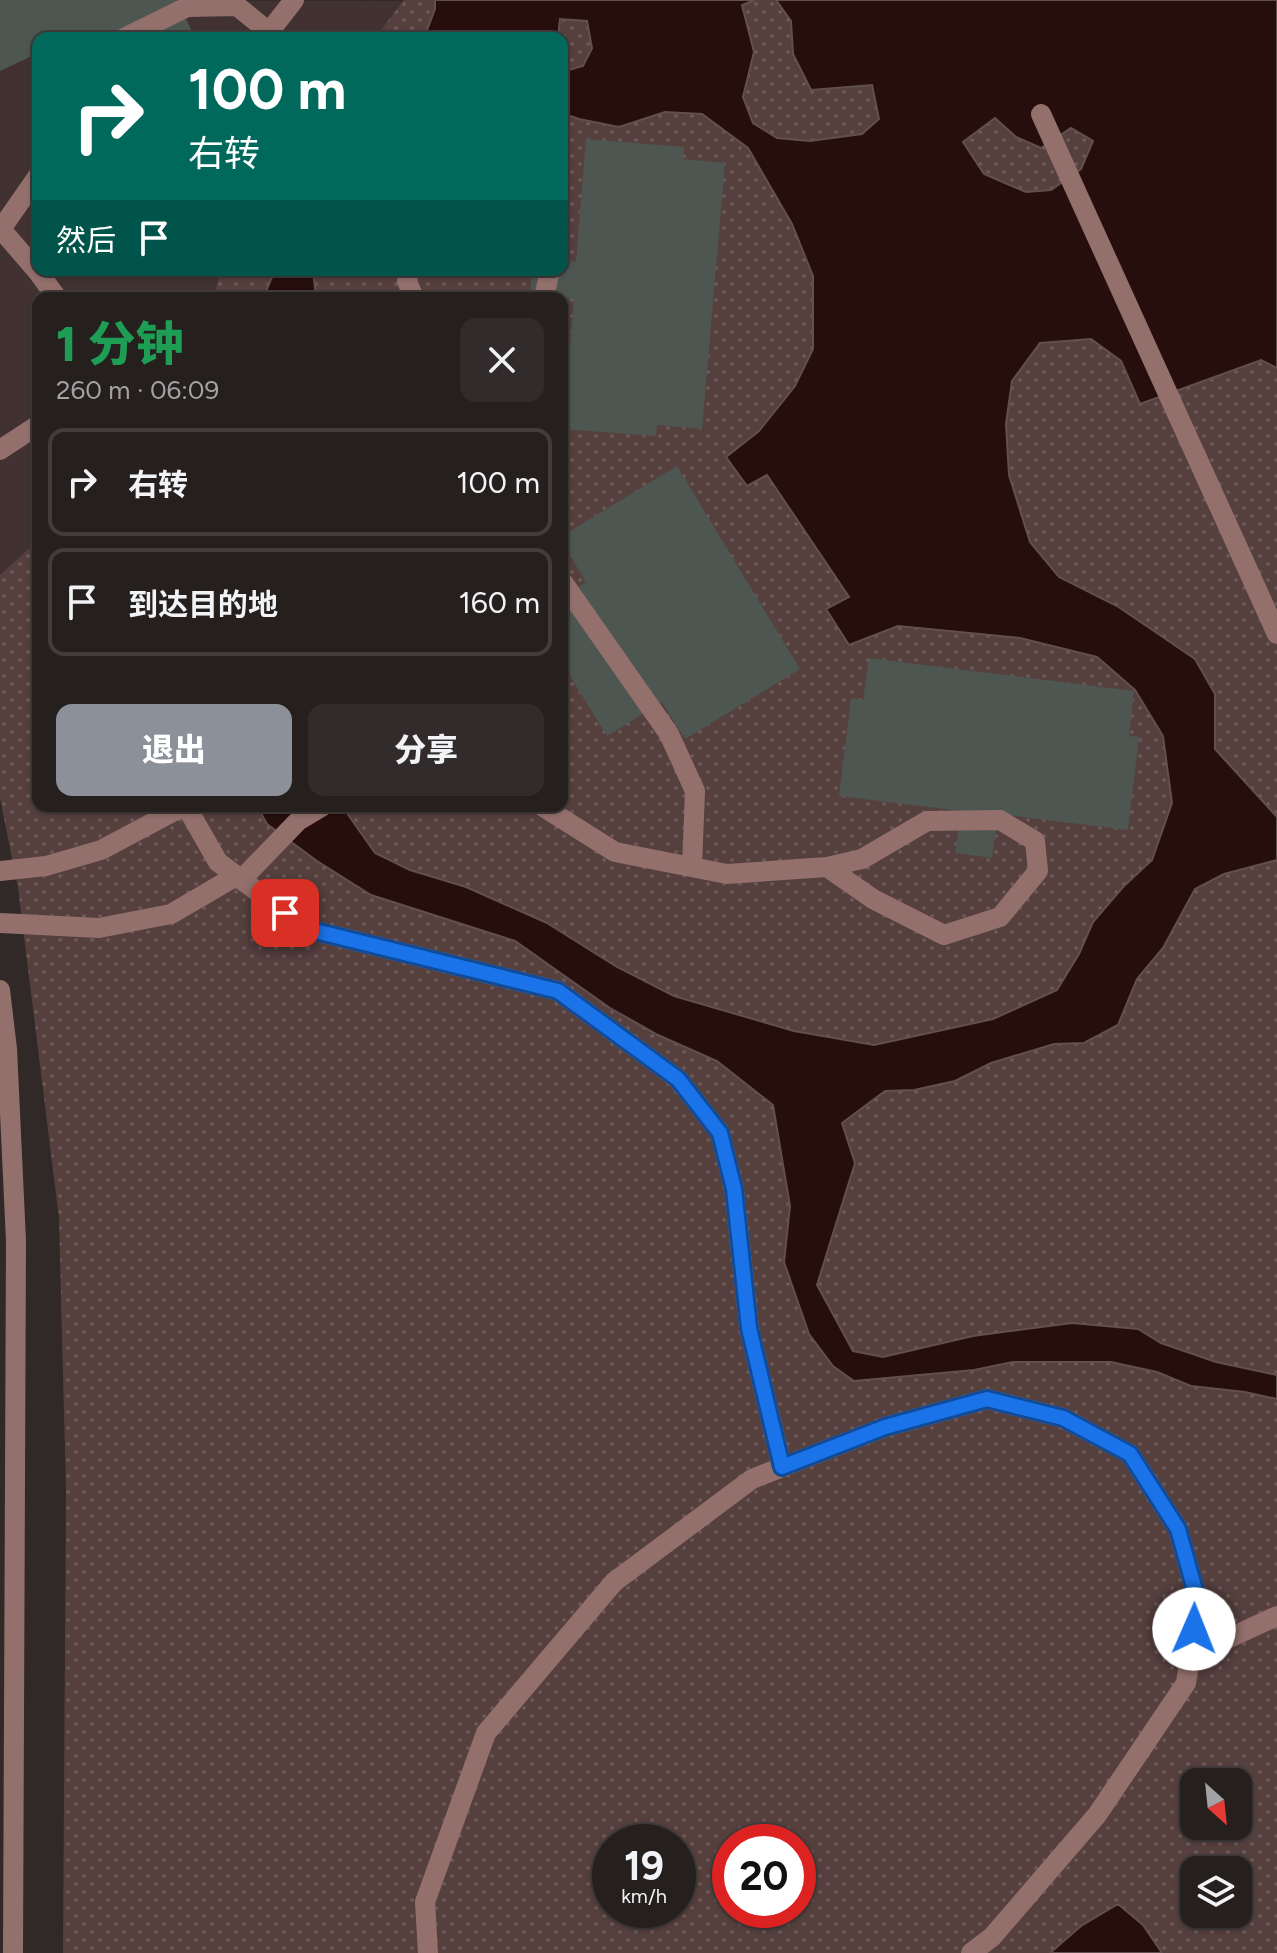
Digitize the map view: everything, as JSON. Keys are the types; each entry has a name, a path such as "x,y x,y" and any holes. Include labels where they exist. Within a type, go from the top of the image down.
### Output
{"street":[{"path":"272,32 294,0"},
{"path":"136,32 187,7 237,6 267,32"},
{"path":"1041,114 1277,634"},
{"path":"32,184 0,229 32,265"},
{"path":"0,450 32,429"},
{"path":"568,590 669,734 695,791 692,867"},
{"path":"0,871 46,866 101,850 174,812"},
{"path":"189,812 218,862 307,929 558,991 678,1079 720,1133 734,1189 749,1328 782,1467"},
{"path":"0,923 99,928 171,914 238,878 298,821 313,812"},
{"path":"552,812 615,852 727,874 827,867 862,859 927,821 1000,820 1035,841 1038,871 1000,917 944,935 873,899 827,867"},
{"path":"0,990 7,1049 16,1241 13,1953"},
{"path":"428,1953 425,1902 486,1733 614,1582 752,1479 885,1427 987,1399 1063,1418 1130,1454 1178,1529 1198,1601 1186,1683 1097,1815 992,1937 971,1953"},
{"path":"1190,1656 1277,1616"}],"shaded area":[{"path":"0,0 405,1 380,32 32,32 32,276 219,276 215,292 32,292 32,546 0,575"},
{"path":"404,0 1277,0 1277,1953 63,1953 66,1490 59,1218 18,888 0,798 0,575 32,546 32,812 568,812 568,292 215,292 219,276 568,276 568,32 380,32"},
{"path":"435,0 755,0 742,5 754,52 743,97 753,123 777,138 810,141 862,134 879,119 872,85 811,90 793,54 791,21 776,0 1277,0 1277,368 1261,360 1140,404 1121,361 1091,339 1040,343 1012,381 1006,424 1009,475 1030,542 1059,577 1117,606 1195,659 1215,694 1215,749 1277,817 1277,860 1224,874 1195,889 1163,948 1137,979 1118,1025 1084,1043 1054,1044 991,1063 955,1081 914,1090 885,1091 842,1123 855,1163 817,1285 853,1351 883,1357 973,1336 1072,1323 1138,1329 1161,1343 1216,1362 1277,1375 1277,1399 1191,1386 1157,1372 1111,1362 1013,1362 974,1370 854,1381 833,1366 809,1334 784,1262 790,1206 773,1105 717,1061 658,1035 610,1008 515,941 371,895 267,824 260,812 346,812 375,853 410,870 466,887 547,923 617,967 674,996 794,1031 874,1045 993,1019 1057,990 1079,954 1093,922 1152,860 1172,803 1163,736 1135,690 1097,657 1020,638 898,626 849,645 826,609 849,597 767,475 747,486 726,457 759,431 795,386 813,349 813,276 792,224 748,148 702,114 665,112 619,127 568,115 568,70 583,66 592,48 587,21 560,19 559,32 426,32","holes":["995,118 1016,137 1041,148 1071,128 1093,141 1081,169 1051,190 1026,192 984,174 963,142"]},
{"path":"272,276 314,276 315,292 266,292"},
{"path":"1118,1904 1143,1925 1162,1953 1050,1953 1081,1926"}],"building":[{"path":"0,0 177,0 192,32 32,32 32,56 0,71"},
{"path":"586,139 684,147 683,159 725,163 702,429 657,425 656,436 568,429 568,370 574,299 568,298 568,292 530,292 532,276 568,276 568,261 576,262"},
{"path":"677,466 800,669 685,739 662,702 607,736 568,673 568,593 586,582 568,552 568,532"},
{"path":"869,658 1134,691 1129,736 1139,737 1128,830 998,814 992,858 955,853 961,811 839,796 851,698 863,700"}],"route":[{"path":"285,913 307,929 558,991 678,1079 720,1133 734,1189 749,1328 782,1467 885,1427 987,1399 1063,1418 1130,1454 1178,1529 1198,1601 1194,1629"}]}
